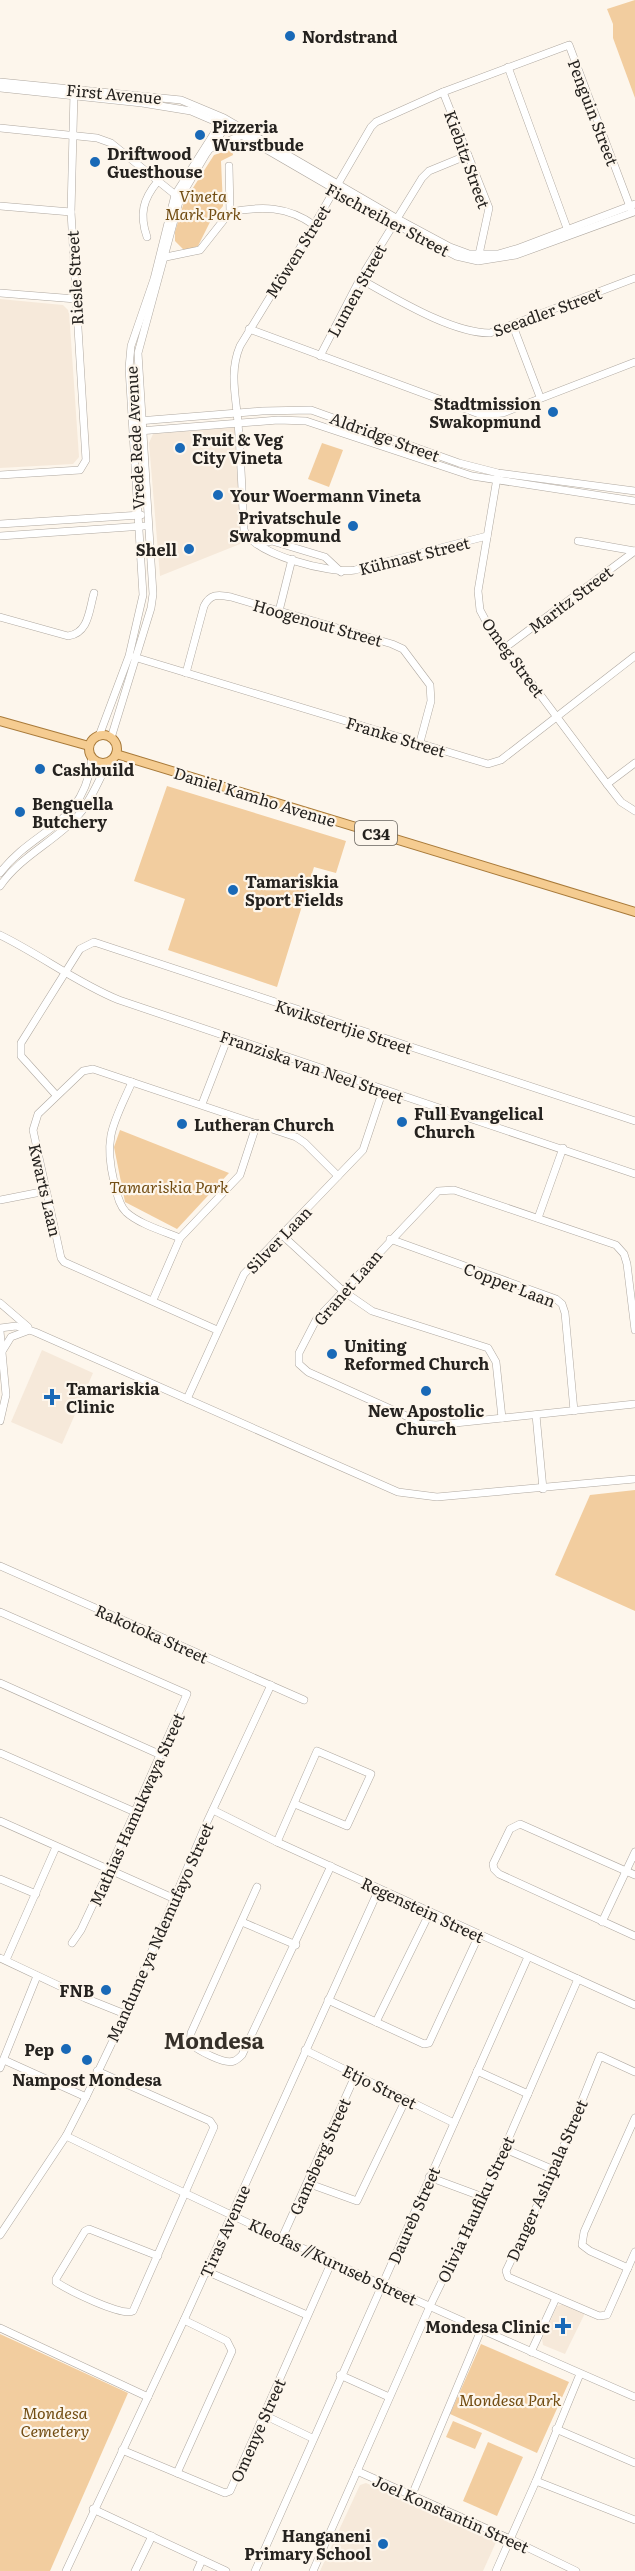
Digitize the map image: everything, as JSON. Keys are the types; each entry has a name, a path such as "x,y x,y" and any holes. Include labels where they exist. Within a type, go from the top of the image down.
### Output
{"main road":[{"path":"0,721 89,746"},
{"path":"99,735 111,738 115,743 116,754 109,762 100,763 92,758 89,746 99,735"},
{"name":"Daniel Kamho Avenue","path":"116,754 635,912"}],"street":[{"name":"Möwen Street","path":"237,413 234,364 249,329 314,225 371,127 381,118 443,92 569,45"},
{"name":"Penguin Street","path":"569,45 633,208"},
{"path":"508,67 568,232"},
{"name":"First Avenue","path":"0,82 177,108 225,122"},
{"name":"First Avenue","path":"0,88 74,92"},
{"name":"Riesle Street","path":"0,475 80,470 86,460 70,212 74,92"},
{"name":"Kiebitz Street","path":"443,92 489,208 478,258"},
{"name":"Fischreiher Street","path":"225,122 395,221 478,258 519,248 633,208"},
{"name":"Fischreiher Street","path":"225,122 240,136 336,187"},
{"name":"Vrede Rede Avenue","path":"99,735 132,657 143,595 129,357 166,257 178,197 225,122"},
{"name":"Vrede Rede Avenue","path":"111,738 132,657 153,594 138,367 139,334 178,197 225,122"},
{"path":"0,128 97,138 111,143 178,197"},
{"path":"206,154 219,144 240,136"},
{"name":"Lumen Street","path":"320,356 360,279 429,171 468,155"},
{"path":"166,257 198,252 230,212 229,166"},
{"path":"147,237 142,224 143,206 147,194 158,181"},
{"path":"0,206 70,212"},
{"path":"230,212 278,208 301,216 314,225"},
{"name":"Seeadler Street","path":"360,279 416,309 473,331 490,333 635,278"},
{"path":"0,293 76,299"},
{"path":"513,326 540,398"},
{"path":"249,329 483,415 503,413 635,362"},
{"name":"Aldridge Street","path":"132,421 311,410 459,463 498,472 635,490"},
{"path":"237,413 244,530 257,544"},
{"name":"Aldridge Street","path":"133,431 238,423 306,421 456,472 496,481 635,501"},
{"path":"424,461 427,451"},
{"name":"Omeg Street","path":"498,472 478,591 480,610 607,784 621,802 635,811"},
{"path":"0,524 148,514"},
{"path":"0,536 149,526"},
{"name":"Kühnast Street","path":"257,544 263,549 327,570 341,572 487,536"},
{"name":"Kühnast Street","path":"257,544 272,541 325,557 341,572"},
{"name":"Maritz Street","path":"578,542 635,551"},
{"name":"Maritz Street","path":"506,647 635,551"},
{"path":"279,611 292,558"},
{"path":"0,617 68,636 76,635 84,628 94,593"},
{"name":"Hoogenout Street","path":"186,673 204,606 209,598 215,595 231,597 279,611 402,649 430,685 432,693 420,742"},
{"name":"Franke Street","path":"132,657 479,761 493,763 635,656"},
{"path":"0,873 75,806 86,786 92,758"},
{"path":"0,886 23,860 76,818 89,800 109,762"},
{"path":"607,784 635,763"},
{"name":"Franziska van Neel Street","path":"1,935 109,996 635,1174"},
{"name":"Kwikstertjie Street","path":"56,1095 21,1056 21,1043 80,949 88,943 97,943 635,1121"},
{"path":"201,1104 228,1037"},
{"name":"Kwarts Laan","path":"217,1330 64,1262 33,1130 33,1121 38,1114 56,1095 87,1070 201,1104 257,1123 305,1143 338,1176"},
{"path":"132,1082 110,1135 108,1157 119,1200 125,1211 134,1217 180,1238"},
{"name":"Silver Laan","path":"187,1399 244,1274 363,1150 383,1090"},
{"path":"153,1300 180,1238 235,1182 257,1123"},
{"path":"538,1218 562,1148"},
{"name":"Granet Laan","path":"635,1330 624,1254 616,1245 454,1190 445,1190 438,1191 315,1320 299,1353 299,1364 308,1372 424,1424 502,1419 635,1404"},
{"path":"0,1200 46,1191"},
{"path":"282,1235 343,1291 372,1311 488,1348 496,1362 502,1419"},
{"name":"Copper Laan","path":"390,1239 556,1299 562,1304 565,1312 574,1411"},
{"path":"0,1303 15,1318 35,1332"},
{"path":"0,1421 6,1395 0,1330 16,1326 35,1332 398,1492 437,1497 635,1479"},
{"path":"3,1350 16,1333 35,1332"},
{"path":"0,1364 0,1401"},
{"path":"536,1415 543,1489"},
{"name":"Rakotoka Street","path":"0,1566 304,1700"},
{"name":"Mathias Hamukwaya Street","path":"0,1612 187,1694 109,1870 81,1930 72,1943"},
{"path":"0,1683 161,1755"},
{"name":"Mandume ya Ndemufayo Street","path":"0,2235 66,2136 86,2097 271,1685"},
{"path":"277,1842 294,1803 317,1751 371,1774 347,1826 294,1803"},
{"path":"0,1753 135,1812"},
{"name":"Regenstein Street","path":"213,1810 277,1842 635,2005"},
{"path":"0,1821 175,1899"},
{"path":"635,1875 520,1824 510,1829 493,1864 499,1874 635,1936"},
{"path":"56,1847 36,1894 3,1959 125,2014"},
{"path":"603,1922 635,1852"},
{"path":"257,1887 191,2033 190,2043 196,2049 228,2062 236,2061 242,2055 296,1945 331,1866"},
{"path":"0,1879 36,1894"},
{"name":"Tiras Avenue","path":"66,2571 93,2509 184,2320 379,1889"},
{"path":"376,2022 430,1912"},
{"path":"242,1922 296,1945"},
{"path":"328,2000 424,2044 429,2043 479,1935"},
{"name":"Daureb Street","path":"255,2571 340,2375 528,1957"},
{"path":"0,2068 37,1976"},
{"name":"Olivia Haufiku Street","path":"313,2571 430,2306 505,2149 578,1979"},
{"name":"Etjo Street","path":"305,2050 454,2123"},
{"name":"Danger Ashipala Street","path":"635,2072 600,2056 554,2170 506,2271 508,2277 556,2298 599,2316 608,2315 635,2252"},
{"path":"4,2060 86,2097"},
{"path":"98,2071 213,2123 214,2127 211,2137 134,2311 130,2313 87,2298 56,2282 85,2231 89,2229 158,2256"},
{"path":"477,2071 528,2094"},
{"name":"Gamsberg Street","path":"282,2238 356,2074"},
{"path":"307,2183 357,2201 406,2099"},
{"path":"628,2268 582,2245 584,2232 635,2118"},
{"name":"Kleofas //Kuruseb Street","path":"66,2136 481,2330 635,2397"},
{"path":"505,2149 554,2170"},
{"path":"429,2177 483,2197"},
{"name":"Omenye Street","path":"122,2450 228,2493 332,2261"},
{"path":"206,2271 307,2315"},
{"path":"531,2352 556,2298"},
{"path":"177,2473 232,2351 227,2341 184,2320"},
{"path":"0,2328 148,2397"},
{"path":"412,2495 481,2330"},
{"path":"496,2571 580,2373"},
{"path":"340,2375 389,2397"},
{"path":"264,2415 312,2438"},
{"path":"556,2429 635,2463"},
{"name":"Joel Konstantin Street","path":"357,2471 576,2571"},
{"path":"536,2481 635,2520"},
{"path":"93,2509 226,2571"},
{"path":"135,2571 152,2536"},
{"path":"197,2571 202,2560"},
{"path":"558,2571 562,2563"}],"shaded area":[{"path":"0,299 63,305 69,311 79,457 73,464 0,468"},
{"path":"239,427 245,542 160,576 149,443 153,434"},
{"name":"Tamariskia Clinic","path":"42,1350 93,1373 62,1444 11,1422"},
{"name":"Mondesa Clinic","path":"563,2304 585,2313 565,2354 543,2345 542,2339 557,2306"},
{"name":"Hanganeni Primary School","path":"366,2483 497,2540 483,2571 320,2571 360,2485"}],"green space":[{"path":"635,0 635,98 613,38 613,24 607,9"},
{"name":"Vineta Mark Park","path":"232,149 233,155 221,161 223,206 211,220 198,246 185,251 175,241 175,232 184,202 214,155"},
{"path":"322,443 343,450 329,487 308,479"},
{"name":"Tamariskia Sport Fields","path":"167,786 346,841 336,873 314,867 277,987 168,950 185,899 134,881"},
{"name":"Tamariskia Park","path":"120,1130 229,1173 177,1229 125,1202 114,1147"},
{"path":"635,1490 635,1611 555,1575 590,1495"},
{"name":"Mondesa Cemetery","path":"0,2334 128,2393 50,2571 0,2571"},
{"name":"Mondesa Park","path":"481,2344 569,2382 537,2453 450,2414"},
{"path":"453,2421 482,2433 475,2449 446,2437"},
{"path":"488,2442 523,2457 497,2516 463,2501"}],"place":[{"name":"Nordstrand","path":"290,36"},
{"name":"Pizzeria Wurstbude","path":"200,135"},
{"name":"Driftwood Guesthouse","path":"95,162"},
{"name":"Stadtmission Swakopmund","path":"553,412"},
{"name":"Fruit & Veg City Vineta","path":"180,448"},
{"name":"Your Woermann Vineta","path":"218,495"},
{"name":"Privatschule Swakopmund","path":"353,526"},
{"name":"Shell","path":"189,549"},
{"name":"Cashbuild","path":"40,769"},
{"name":"Benguella Butchery","path":"20,812"},
{"name":"Tamariskia Sport Fields","path":"233,890"},
{"name":"Full Evangelical Church","path":"402,1122"},
{"name":"Lutheran Church","path":"182,1124"},
{"name":"Uniting Reformed Church","path":"332,1354"},
{"name":"New Apostolic Church","path":"426,1391"},
{"name":"Tamariskia Clinic","path":"52,1397"},
{"name":"FNB","path":"106,1990"},
{"name":"Pep","path":"66,2049"},
{"name":"Nampost Mondesa","path":"87,2060"},
{"name":"Mondesa Clinic","path":"563,2326"},
{"name":"Hanganeni Primary School","path":"383,2544"}],"district":[{"name":"Mondesa","path":"214,2039"}]}
